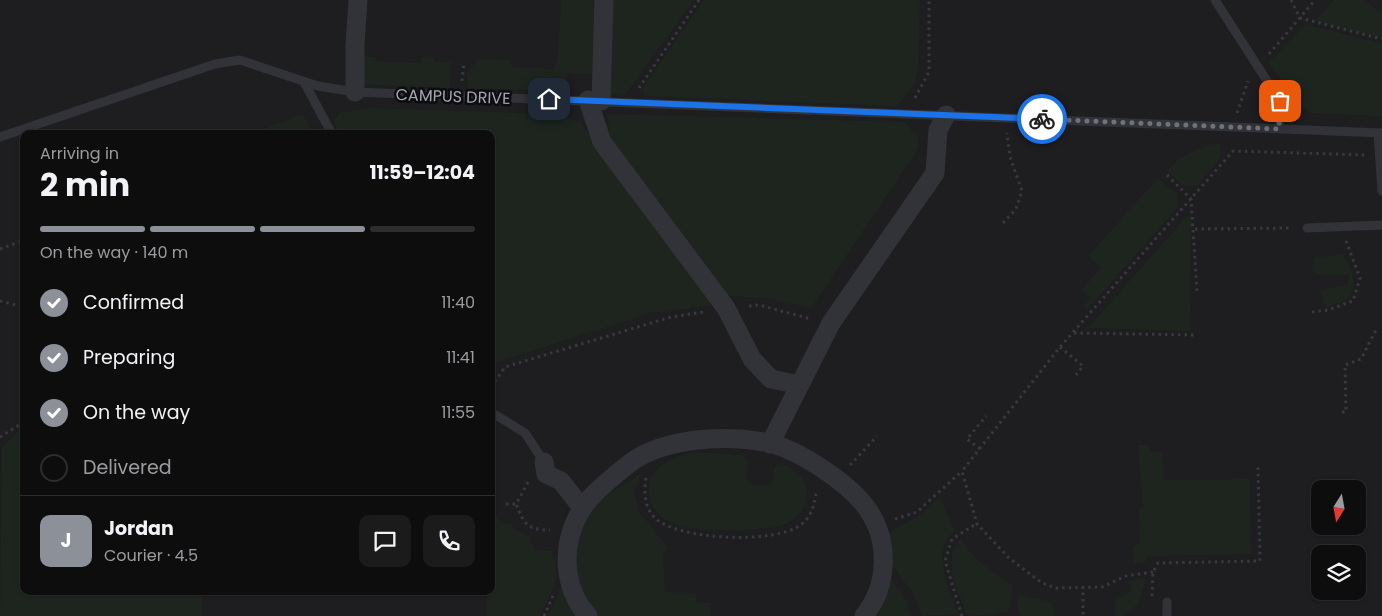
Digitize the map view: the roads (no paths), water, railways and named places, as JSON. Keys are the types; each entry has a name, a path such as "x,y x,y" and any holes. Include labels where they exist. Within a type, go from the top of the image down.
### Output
{"street":[{"path":"355,92 355,45 358,0"},
{"path":"604,0 594,100 602,142 726,308 752,358 771,379 800,385"},
{"path":"770,444 831,323 935,173 938,130 946,115"},
{"path":"588,616 576,599 567,575 571,533 590,495 626,466 650,453 674,446 709,440 741,440 770,444 796,453 821,468 868,510 878,531 883,554 883,576 874,601 864,616"},
{"path":"544,462 546,474 561,481 582,508"}],"lane":[{"path":"1215,0 1280,101 1279,129"},
{"name":"CAMPUS DRIVE","path":"21,130 228,61 240,60 304,82 355,92 594,100 1380,133"},
{"path":"304,82 330,130"},
{"name":"CAMPUS DRIVE","path":"0,137 20,130"},
{"path":"1380,133 1382,191"},
{"path":"1307,228 1382,225"},
{"path":"495,414 525,433 544,462"},
{"path":"1167,602 1167,616"}]}
